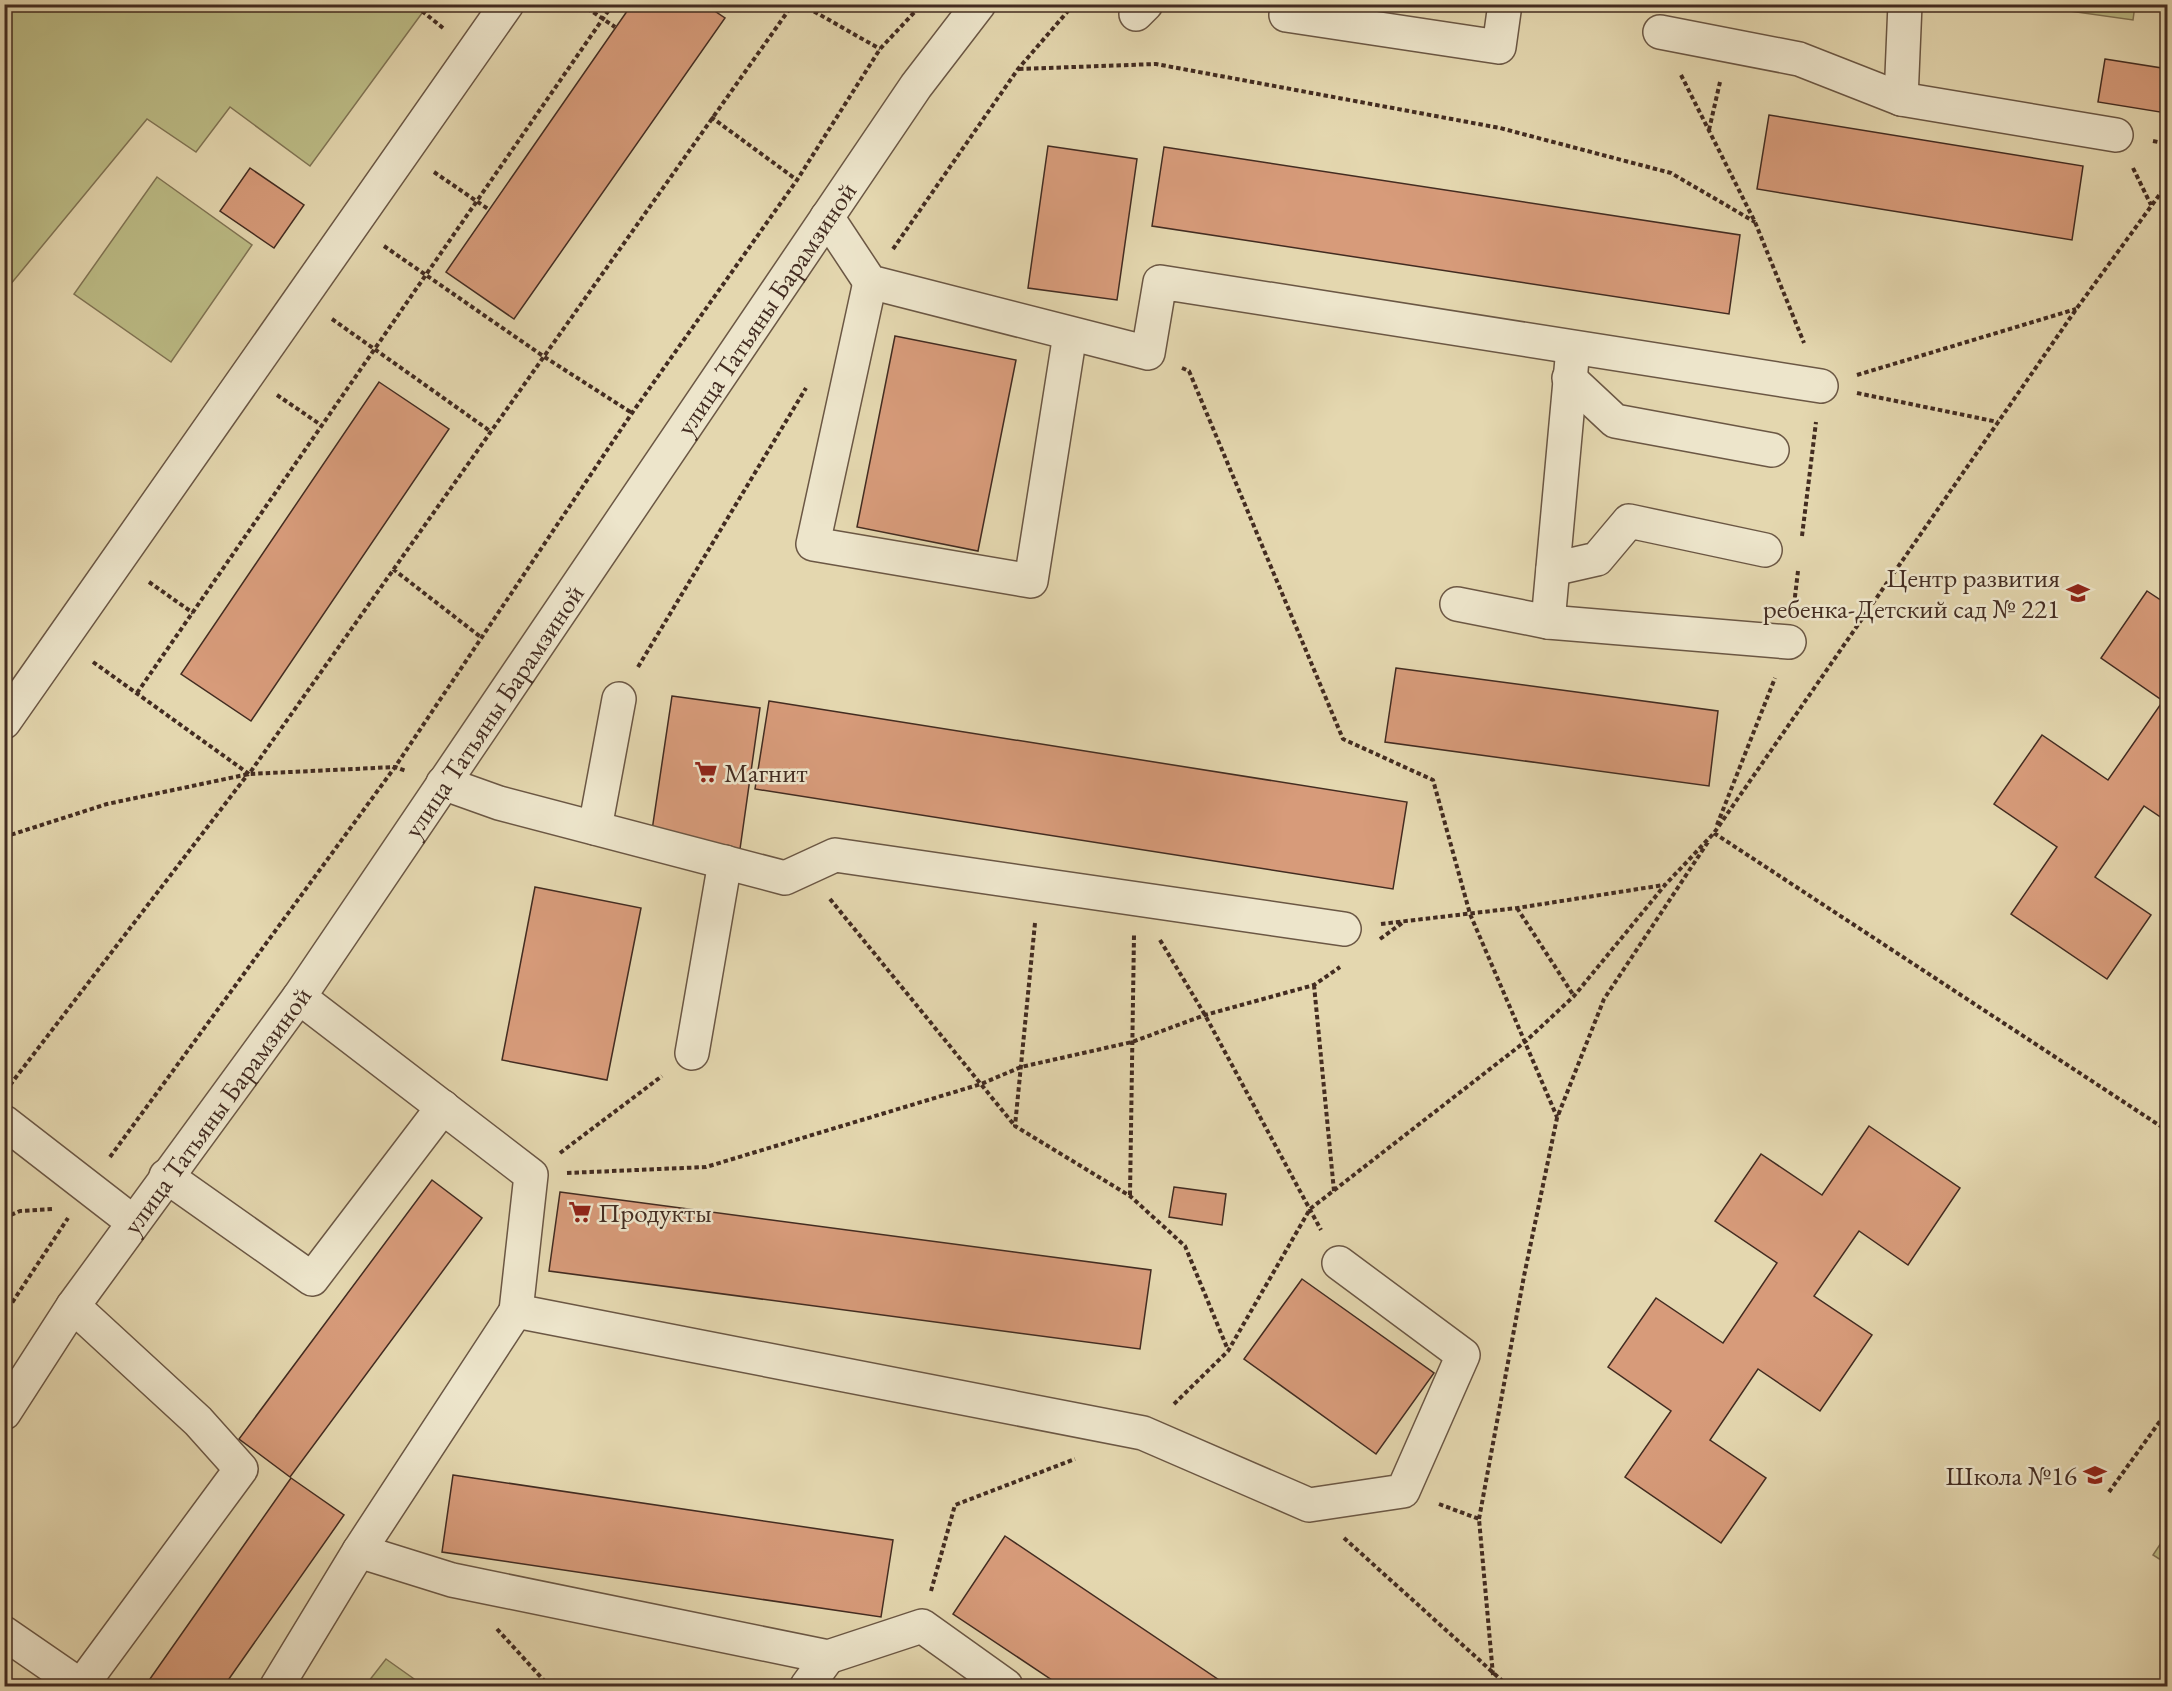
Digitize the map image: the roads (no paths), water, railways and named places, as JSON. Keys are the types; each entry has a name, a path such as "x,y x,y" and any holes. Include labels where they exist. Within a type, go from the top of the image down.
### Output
{"street":[{"path":"4,722 507,4"},
{"name":"улица Татьяны Барамзиной","path":"4,1413 73,1306 298,997 916,86 979,4"},
{"path":"1288,4 1286,15 1499,47 1505,4"},
{"path":"1901,99 1905,4"},
{"path":"1660,32 1799,59 1901,99 2116,135"},
{"path":"827,217 870,282 1148,353 1160,282 1571,363 1821,386"},
{"path":"870,282 813,544 1031,581 1070,334"},
{"path":"1571,363 1615,421 1772,450"},
{"path":"1548,622 1571,363"},
{"path":"1553,569 1597,558 1629,521 1765,550"},
{"path":"1457,604 1548,622 1789,642"},
{"path":"595,828 619,699"},
{"path":"443,783 499,803 785,878 835,855 1344,929"},
{"path":"692,1053 725,862"},
{"path":"277,1686 359,1551 516,1311 531,1175 298,997"},
{"path":"166,1176 312,1280 443,1107"},
{"path":"4,1122 82,1197 133,1222"},
{"path":"516,1311 1143,1433 1309,1505 1403,1491 1463,1355 1339,1263"},
{"path":"4,1633 81,1686 241,1469 198,1421 73,1306"},
{"path":"359,1551 452,1580 828,1657 922,1626 1006,1686"},
{"path":"807,1686 828,1657"}],"place":[{"name":"Центр развития ребенка-Детский сад № 221","path":"2078,593"},
{"name":"Магнит","path":"706,772"},
{"name":"Продукты","path":"580,1212"},
{"name":"Школа №16","path":"2095,1475"}]}
